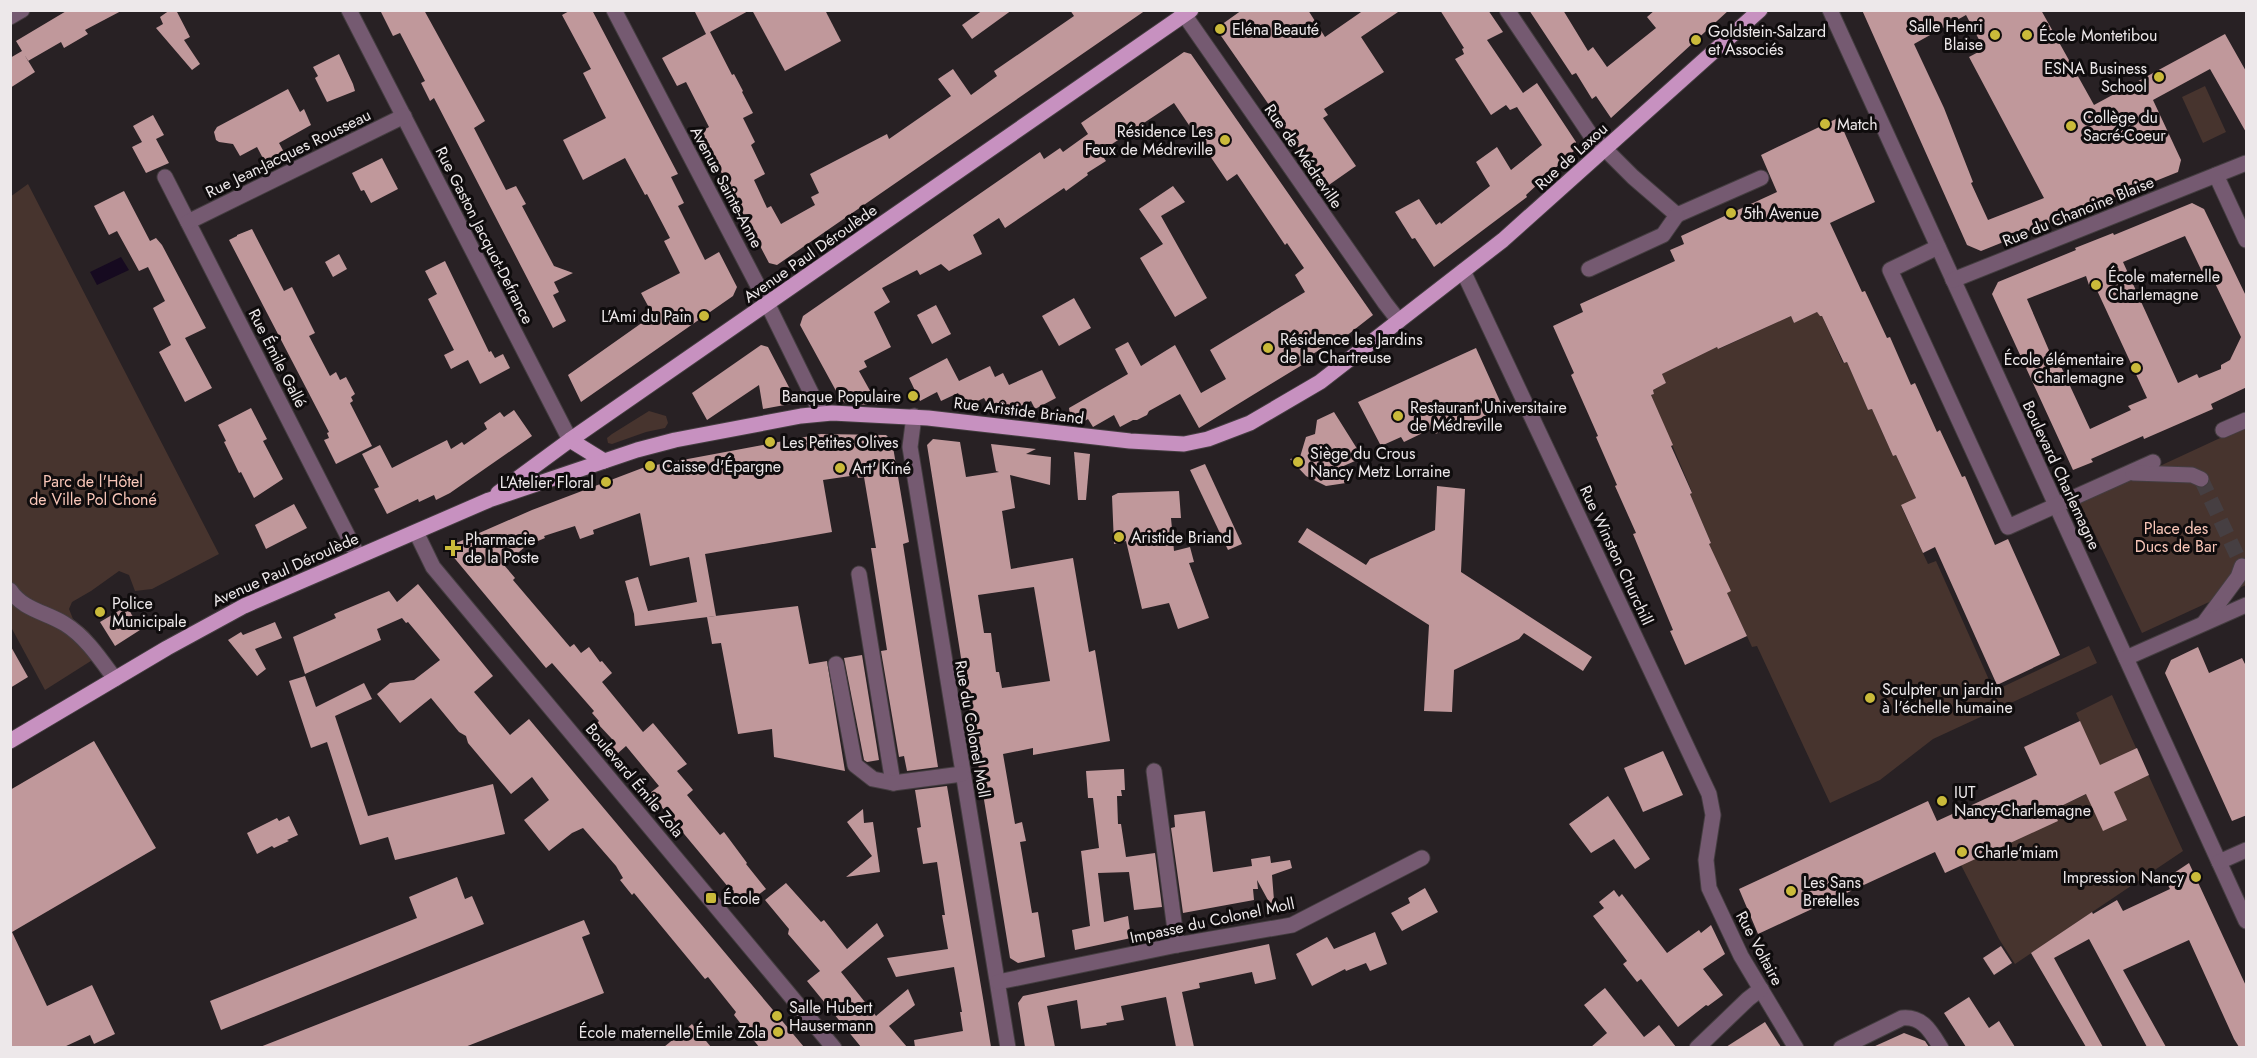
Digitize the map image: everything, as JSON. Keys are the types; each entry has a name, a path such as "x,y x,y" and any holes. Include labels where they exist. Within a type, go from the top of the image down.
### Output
{"main road":[{"name":"Rue de Laxou","path":"1400,321 1503,240 1760,10"},
{"name":"Avenue Paul Déroulède","path":"489,500 570,440 1152,38 1185,12"},
{"name":"Rue Aristide Briand","path":"604,461 675,440 821,413 914,416 1130,441 1193,442 1221,435 1250,423 1320,382 1400,321"},
{"path":"570,440 604,461"},
{"name":"Avenue Paul Déroulède","path":"10,741 220,618 489,500 604,461"}],"street":[{"path":"10,17 22,10"},
{"name":"Rue Gaston Jacquot-Defrance","path":"349,10 570,440"},
{"name":"Avenue Sainte-Anne","path":"614,10 768,305 821,413"},
{"path":"1507,10 1590,134 1633,177 1677,215"},
{"name":"Boulevard Charlemagne","path":"1830,10 2218,862 2247,921"},
{"name":"Rue de Médreville","path":"1185,12 1385,303 1400,321"},
{"name":"Rue Jean-Jacques Rousseau","path":"188,222 404,116"},
{"name":"Rue du Chanoine Blaise","path":"1953,280 2247,163"},
{"path":"2216,175 2247,240"},
{"name":"Rue Émile Gallé","path":"165,177 358,556"},
{"path":"1589,269 1663,235 1677,215 1761,178"},
{"path":"1938,247 1890,270 2008,527 2153,462"},
{"name":"Rue Winston Churchill","path":"1463,271 1709,794 1713,815 1706,860"},
{"name":"Rue du Colonel Moll","path":"914,416 910,447 1008,1047"},
{"path":"2223,430 2247,420"},
{"path":"2128,473 2192,475 2201,478"},
{"name":"Boulevard Émile Zola","path":"416,532 433,567 834,1047"},
{"path":"2204,624 2238,577 2242,566"},
{"path":"859,574 893,783"},
{"path":"10,590 16,599 26,606 66,624 98,656 116,679"},
{"path":"2126,658 2246,606"},
{"path":"836,664 855,765 873,779 893,783 963,774"},
{"path":"1154,771 1177,945"},
{"path":"2218,862 2247,850"},
{"name":"Impasse du Colonel Moll","path":"998,982 1177,945 1292,925 1422,858"},
{"name":"Rue Voltaire","path":"1706,860 1713,896 1741,956 1796,1047"},
{"path":"1697,1047 1761,989"},
{"path":"1841,1047 1902,1018 1911,1017 1921,1021 1931,1030 1941,1047"}],"green space":[{"path":"2205,86 2226,132 2203,143 2182,97"},
{"name":"Parc de l'Hôtel de Ville Pol Choné","path":"28,184 219,554 152,589 135,591 129,575 119,571 72,602 69,609 73,619 88,631 105,652 45,690 11,627 10,197"},
{"path":"1817,312 1822,316 1843,363 1847,362 1868,410 1872,409 1893,456 1896,455 1916,498 1901,506 1928,564 1936,561 1994,691 2089,646 2097,663 1933,739 1880,780 1830,803 1757,646 1752,647 1727,593 1709,544 1711,543 1690,494 1692,492 1651,395 1654,394 1653,390 1666,383 1662,374 1717,347 1719,349 1791,316 1794,323"},
{"path":"649,411 666,416 668,423 665,428 612,444 608,443 607,438 612,434"},
{"name":"Place des Ducs de Bar","path":"2246,426 2246,585 2142,633 2080,503"},
{"path":"2112,695 2183,851 2015,964 1999,939 1961,865 2053,810 2108,784 2076,713"}],"shaded area":[{"path":"121,257 129,270 97,285 90,272"}],"building":[{"path":"68,10 123,10 85,30 88,34 64,48 61,42 28,61 35,72 10,88 10,58 22,51 16,41"},
{"path":"170,10 176,10 190,37 184,40 200,64 192,70 156,28 163,24 160,17"},
{"path":"380,10 424,10 485,121 474,128 506,190 516,186 526,204 522,206 554,266 573,273 554,282 559,292 553,295 566,321 553,328 434,98 430,101 421,83 425,81 400,33 393,36"},
{"path":"571,10 592,10 678,174 671,177 684,203 678,206 705,260 719,252 737,287 733,296 581,402 568,375 653,315 641,293 680,273 664,241 670,238 625,158 583,180 563,140 606,118 583,73 591,69 562,15"},
{"path":"694,10 750,10 710,32 753,113 743,118 755,142 751,145 765,174 754,180 767,208 771,206 781,224 815,205 811,197 819,193 810,174 887,134 889,139 951,96 938,79 953,69 971,95 997,76 994,71 1074,16 1070,10 1146,10 777,265 769,263 700,132 709,127 686,82 677,86 662,58 706,34"},
{"path":"752,10 825,10 841,41 785,71"},
{"path":"983,10 1012,10 972,39 962,25"},
{"path":"1242,10 1308,10 1325,37 1364,10 1401,10 1361,37 1384,72 1324,109 1328,115 1323,118 1356,166 1326,187 1219,33 1221,25"},
{"path":"1440,10 1488,10 1503,32 1487,40 1523,93 1537,83 1576,142 1575,150 1526,195 1527,197 1434,267 1395,212 1419,199 1436,225 1440,222 1441,224 1490,186 1476,162 1497,147 1511,170 1542,145 1517,107 1510,110 1506,105 1491,115 1455,59 1464,54 1462,49 1464,48"},
{"path":"1529,10 1563,10 1588,51 1593,47 1607,67 1656,28 1647,17 1655,10 1729,10 1611,118 1596,96 1592,99 1576,73 1572,75"},
{"path":"1862,10 2041,10 2094,105 2225,34 2247,73 2247,134 2210,69 2153,100 2181,160 2178,172 1981,251 1967,245","holes":["1966,15 1984,49 1969,57 2044,198 1988,220 1971,183 1973,182 1944,108 1914,44"]},
{"path":"1184,52 1191,54 1373,315 1336,344 1329,348 1327,345 1302,361 1302,365 1199,428 1180,394 1149,411 1147,415 1120,427 1114,415 1093,427 1088,419 1078,425 1071,424 1069,408 1128,374 1115,349 1128,342 1141,366 1175,345 1201,393 1226,379 1210,350 1305,292 1295,275 1304,268 1287,243 1285,245 1237,174 1227,181 1174,103 1100,152 1106,161 1066,191 1064,188 1005,228 999,218 973,235 982,254 949,271 941,264 920,275 917,270 882,288 890,302 874,312 891,347 864,361 867,367 859,371 878,405 847,404 841,400 800,325 803,316 1040,152 1044,159 1060,148 1063,152 1088,134 1081,123"},
{"path":"339,54 355,91 327,102 315,78 318,76 313,67"},
{"path":"288,89 300,112 304,109 311,125 279,143 285,154 266,164 257,147 240,156 233,144 216,140 214,132 217,127"},
{"path":"153,115 164,135 156,139 169,163 146,173 132,147 142,142 133,126"},
{"path":"1838,118 1875,202 1830,223 1862,292 1865,291 1887,338 1890,337 1911,385 1915,383 1937,432 1940,430 1962,477 1965,476 1995,545 2008,539 2060,655 1997,685 1935,547 1923,553 1901,505 1916,498 1896,455 1893,456 1872,409 1868,410 1847,362 1844,363 1822,316 1817,312 1794,323 1791,316 1718,349 1717,347 1662,374 1666,383 1653,390 1654,394 1651,395 1692,493 1690,494 1711,543 1709,544 1731,591 1727,593 1747,636 1685,665 1633,534 1636,533 1596,437 1598,436 1571,375 1574,373 1553,326 1583,312 1580,304 1675,261 1670,250 1684,244 1681,236 1777,192 1761,155"},
{"path":"382,158 398,189 371,203 364,190 361,191 352,173"},
{"path":"1173,186 1185,202 1161,216 1207,298 1175,317 1140,258 1163,244 1139,209"},
{"path":"124,191 150,241 156,238 162,245 206,328 185,338 212,388 185,402 159,352 171,345 153,308 165,301 148,267 139,271 117,231 109,235 94,206"},
{"path":"2192,203 2204,209 2247,298 2247,387 2211,404 2213,409 2144,439 2143,436 2091,459 2093,462 2073,470 1992,294 1998,282 2076,250 2075,248 2113,233 2114,235","holes":["2185,236 2206,280 2212,277 2241,337 2230,360 2221,365 2221,369 2199,378 2197,374 2178,383 2123,262","2086,276 2090,288 2095,286 2147,398 2128,406 2131,410 2090,429 2058,360 2054,362 2027,299"]},
{"path":"252,229 284,291 292,287 315,333 309,336 330,376 336,372 340,380 346,377 355,394 351,397 353,401 350,403 372,446 336,464 324,440 329,438 327,433 329,432 229,240"},
{"path":"339,254 347,269 333,277 325,262"},
{"path":"445,261 489,352 491,351 495,358 503,354 510,368 480,384 468,360 451,369 444,355 454,350 428,299 437,294 425,271"},
{"path":"1074,298 1091,328 1059,346 1042,316"},
{"path":"936,305 951,334 932,344 917,315"},
{"path":"761,345 768,347 794,397 790,404 763,409 759,385 707,420 692,393"},
{"name":"Restaurant Universitaire de Médreville","path":"1476,348 1504,410 1435,434 1433,428 1404,442 1401,437 1381,446 1358,402"},
{"path":"947,358 959,381 990,366 995,377 1003,373 1009,385 1042,370 1056,398 1035,409 1031,401 1020,406 1027,419 1012,418 1003,402 990,409 984,398 965,407 958,393 941,401 937,392 920,401 909,378"},
{"path":"251,408 267,439 263,441 283,479 254,498 241,472 239,473 218,425"},
{"path":"514,410 532,436 450,493 436,500 434,495 419,502 418,499 387,514 374,489 379,487 362,454 380,445 392,468 447,440 451,449 462,442 464,445 487,429 484,423 500,412 504,417"},
{"path":"1334,412 1361,455 1354,458 1355,461 1339,468 1346,483 1326,486 1306,476 1290,459 1300,457 1306,437 1315,434 1317,420"},
{"path":"821,434 886,435 892,441 909,542 903,544 938,767 907,771 904,756 899,757 881,651 887,650 871,548 876,548 864,477 858,478 857,475 823,480 832,532 705,554 716,616 635,626 625,581 638,577 648,611 697,602 689,557 650,566 640,513 593,530 594,534 580,539 575,526 544,536 545,538 526,546 504,565 515,578 513,580 570,647 574,644 581,653 589,647 612,673 602,682 643,732 653,723 687,764 677,771 693,790 687,795 720,835 724,832 766,889 744,906 650,793 659,786 626,746 617,754 608,743 612,739 597,723 599,721 592,713 594,711 552,663 546,668 451,554 454,544 532,510 645,467"},
{"path":"933,439 960,442 966,477 999,472 996,471 991,444 1036,449 1026,454 1051,457 1050,485 1010,475 1015,508 1002,511 1011,569 1073,558 1089,652 1095,650 1110,741 1033,755 1033,748 1003,754 1015,824 1022,822 1026,841 1020,842 1032,913 1038,912 1045,957 1018,963 1010,958 927,445","holes":["1034,587 1050,681 1002,688 999,672 996,672 991,633 984,633 978,595"]},
{"path":"1074,452 1090,454 1086,500 1078,500"},
{"path":"1205,464 1242,544 1228,550 1190,470"},
{"path":"1437,486 1465,489 1461,572 1592,657 1583,671 1524,633 1519,639 1454,670 1452,712 1424,711 1429,625 1298,542 1307,528 1366,565 1370,559 1435,530"},
{"path":"1179,491 1181,518 1171,518 1174,551 1190,547 1194,562 1189,563 1209,618 1178,629 1169,603 1142,609 1126,541 1114,544 1112,496 1118,493"},
{"path":"294,504 307,528 266,549 255,525"},
{"path":"418,584 493,676 474,692 510,735 529,719 804,1047 759,1047 734,1015 736,1012 708,977 705,979 634,893 632,895 620,880 623,878 616,866 583,828 572,833 549,851 524,820 549,800 532,777 511,794 468,743 466,736 459,732 431,698 400,723 377,694 390,683 414,680 440,660 408,622 406,623 402,618 377,629 381,640 305,674 293,637 336,618 334,614 389,591 397,602"},
{"path":"127,606 140,630 115,646 100,622"},
{"path":"798,606 809,664 827,661 845,771 774,757 772,729 738,734 721,643 712,644 707,617"},
{"path":"275,622 282,638 255,649 266,669 257,676 228,640 241,632 243,635"},
{"path":"10,645 28,677 10,688"},
{"path":"2198,647 2209,673 2242,658 2247,668 2247,815 2232,821 2165,673 2171,660"},
{"path":"862,655 879,760 867,762 864,760 844,658"},
{"path":"305,676 316,707 364,683 372,699 335,716 368,816 493,784 505,834 395,860 388,837 360,845 327,742 311,748 289,681"},
{"path":"2080,721 2100,765 2137,748 2149,775 2114,792 2127,820 2103,831 2086,794 2053,810 2058,821 1945,873 1935,852 1758,934 1739,889 1928,801 1937,821 2037,775 2024,747"},
{"path":"94,741 156,848 12,932 47,1006 92,985 115,1034 94,1044 90,1035 64,1047 10,1047 10,790"},
{"path":"1663,751 1683,795 1643,812 1624,768"},
{"path":"1124,769 1125,790 1121,790 1122,796 1117,796 1118,824 1121,824 1126,857 1155,853 1162,907 1134,910 1129,872 1098,873 1104,922 1128,916 1131,938 1075,950 1072,930 1090,926 1081,851 1099,848 1093,798 1088,798 1086,771"},
{"path":"947,786 991,1047 915,1047 914,1040 963,1031 954,967 896,977 887,958 948,949 937,862 923,864 917,828 921,827 915,790"},
{"path":"1608,796 1650,859 1635,869 1614,839 1591,853 1569,824"},
{"path":"863,809 864,823 873,822 880,872 846,877 872,856 847,822"},
{"path":"1205,811 1213,872 1252,866 1251,859 1270,856 1271,863 1290,860 1292,868 1272,875 1275,913 1257,880 1258,889 1253,889 1254,900 1183,913 1171,828 1175,827 1174,815"},
{"path":"289,816 298,835 257,854 247,833 277,818 279,821"},
{"path":"2189,863 2247,988 2247,1047 2239,1047 2234,1039 2189,940 2123,970 2166,1047 2147,1047 2089,939 2054,958 2103,1047 2086,1047 2031,953 2092,912 2093,914 2117,900 2123,911 2170,889 2165,879"},
{"path":"457,877 465,899 472,896 484,924 221,1030 210,1001 417,918 409,897"},
{"path":"786,883 821,922 824,920 847,949 877,923 884,936 841,972 876,1016 908,989 915,1005 889,1026 907,1047 861,1047 807,981 820,971 788,934 789,929 765,900"},
{"path":"1425,888 1438,912 1402,931 1391,913 1410,903 1408,898"},
{"path":"1614,890 1619,897 1622,894 1667,953 1699,930 1701,933 1711,925 1725,954 1703,969 1723,995 1678,1027 1641,979 1637,982 1623,964 1627,961 1593,916 1604,908 1599,902"},
{"path":"584,920 590,934 582,937 604,993 465,1047 260,1047"},
{"path":"1375,932 1387,964 1370,971 1366,963 1346,971 1345,969 1312,986 1296,954 1327,937 1334,949"},
{"path":"1269,944 1276,979 1255,984 1252,972 1199,983 1200,988 1182,992 1194,1047 1176,1047 1166,997 1121,1006 1124,1020 1081,1029 1077,1000 1047,1006 1055,1047 1025,1047 1018,1003 1023,996"},
{"path":"2001,946 2012,963 1994,975 1983,958"},
{"path":"1605,988 1644,1037 1659,1025 1676,1047 1591,1047 1607,1033 1584,1005"},
{"path":"1969,997 1989,1028 1999,1021 2015,1047 1966,1047 1944,1013"},
{"path":"1765,1022 1781,1047 1726,1047"},
{"path":"692,1024 711,1047 664,1047"},
{"path":"1904,1033 1925,1041 1929,1047 1873,1047"}],"tunnel":[{"path":"2201,479 2242,566"}],"place":[{"name":"Eléna Beauté","path":"1220,29"},
{"name":"Salle Henri Blaise","path":"1995,35"},
{"name":"École Montetibou","path":"2027,35"},
{"name":"Goldstein-Salzard et Associés","path":"1696,40"},
{"name":"ESNA Business School","path":"2159,77"},
{"name":"Match","path":"1825,124"},
{"name":"Collège du Sacré-Coeur","path":"2071,126"},
{"name":"Résidence Les Feux de Médreville","path":"1225,140"},
{"name":"5th Avenue","path":"1731,213"},
{"name":"École maternelle Charlemagne","path":"2096,285"},
{"name":"L'Ami du Pain","path":"704,316"},
{"name":"Résidence les Jardins de la Chartreuse","path":"1268,348"},
{"name":"École élémentaire Charlemagne","path":"2136,368"},
{"name":"Banque Populaire","path":"913,396"},
{"name":"Restaurant Universitaire de Médreville","path":"1398,416"},
{"name":"Les Petites Olives","path":"770,442"},
{"name":"Siège du Crous Nancy Metz Lorraine","path":"1298,462"},
{"name":"Caisse d'Épargne","path":"650,466"},
{"name":"Art' Kiné","path":"840,468"},
{"name":"L'Atelier Floral","path":"606,482"},
{"name":"Aristide Briand","path":"1119,537"},
{"name":"Pharmacie de la Poste","path":"453,548"},
{"name":"Police Municipale","path":"100,612"},
{"name":"Sculpter un jardin à l'échelle humaine","path":"1870,698"},
{"name":"IUT Nancy-Charlemagne","path":"1942,801"},
{"name":"Charle'miam","path":"1962,852"},
{"name":"Impression Nancy","path":"2196,877"},
{"name":"Les Sans Bretelles","path":"1791,891"},
{"name":"École","path":"711,898"},
{"name":"Salle Hubert Hausermann","path":"777,1016"},
{"name":"École maternelle Émile Zola","path":"778,1032"}]}
